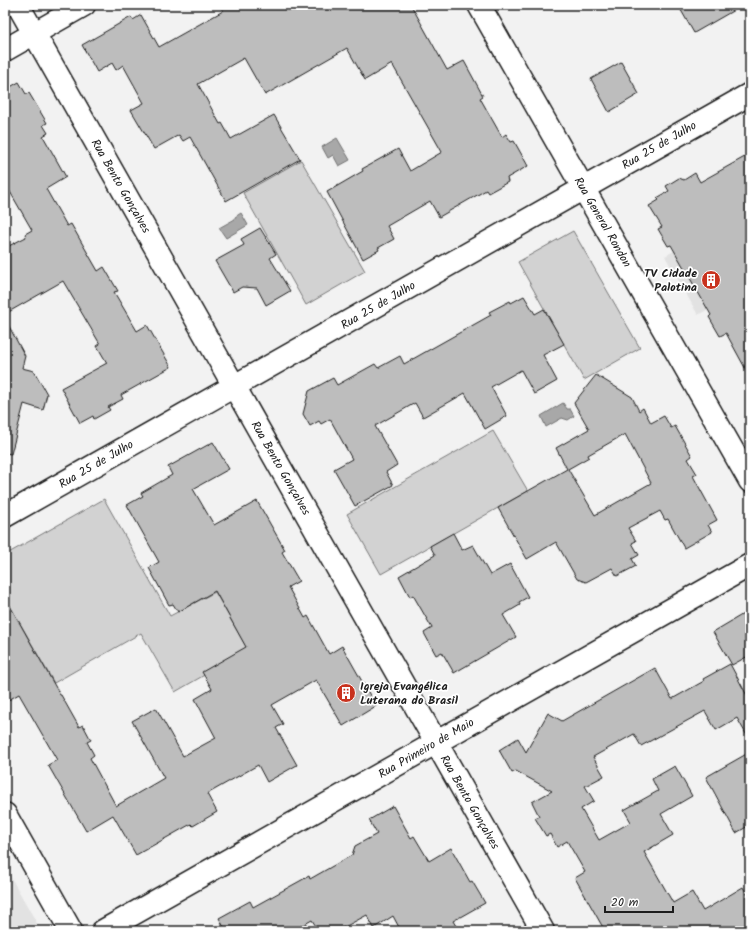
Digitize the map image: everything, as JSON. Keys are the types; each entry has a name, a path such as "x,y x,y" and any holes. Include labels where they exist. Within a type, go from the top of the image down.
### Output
{"street":[{"name":"Rua Bento Gonçalves","path":"18,5 543,931"},
{"path":"5,50 84,5"},
{"name":"Rua General Rondon","path":"479,5 750,481"},
{"name":"Rua 25 de Julho","path":"5,516 750,94"},
{"name":"Rua Primeiro de Maio","path":"103,931 750,565"},
{"path":"5,814 71,931"}],"shaded area":[{"path":"337,138 350,160 339,166 333,155 328,158 322,147"},
{"path":"301,160 365,271 306,305 243,193"},
{"path":"241,213 248,225 226,238 219,228 235,219 235,217"},
{"path":"723,223 750,285 698,315 665,256"},
{"path":"573,231 640,348 584,380 518,262"},
{"path":"563,403 567,409 570,409 574,416 568,420 562,418 546,427 541,416"},
{"path":"493,431 528,491 381,574 347,514"},
{"path":"104,499 170,616 215,592 248,650 175,692 141,633 54,683 5,597 5,555"},
{"path":"5,867 38,925 26,931 5,931"}],"building":[{"path":"220,5 411,5 447,70 464,61 483,96 480,98 502,137 506,134 511,142 514,141 528,166 507,178 508,182 488,193 486,190 439,217 430,201 387,226 394,239 363,259 327,192 363,171 362,169 398,149 410,171 442,152 392,64 365,80 347,48 265,95 244,58 198,84 220,124 222,123 231,139 274,115 300,159 226,201 190,137 183,141 179,135 154,149 131,110 144,103 123,65 116,70 112,63 97,72 82,45 131,17 133,20 141,15 159,47 223,11"},
{"path":"678,5 743,5 694,33"},
{"path":"621,62 639,94 609,112 591,79"},
{"path":"19,82 26,94 29,93 47,123 43,125 48,133 43,136 66,177 46,189 67,226 71,224 98,271 104,267 118,291 114,292 137,331 147,325 171,367 121,395 123,399 108,407 110,410 94,419 93,416 80,423 61,388 107,363 97,346 100,344 63,281 5,314 5,248 26,237 25,234 32,230 5,183 5,90"},
{"path":"750,154 750,377 726,333 720,336 709,317 711,315 671,245 668,246 658,229 662,227 649,206 659,200 657,198 669,191 666,186 679,178 684,180 695,173 700,182"},
{"path":"260,228 276,254 270,258 290,291 266,305 257,288 242,287 233,292 215,261 244,245 241,239"},
{"path":"524,296 535,314 544,309 564,344 543,355 557,381 534,394 521,370 491,387 507,416 485,429 465,393 423,417 415,403 375,426 397,465 386,472 393,485 355,506 334,469 352,459 330,419 321,424 319,421 310,426 303,414 309,391 333,378 337,385 375,364 378,368 400,356 404,364 491,315 489,312 510,301 511,303"},
{"path":"5,319 25,356 22,368 34,371 47,394 43,410 24,404 11,454 5,453"},
{"path":"596,375 632,397 639,411 643,408 651,423 664,416 671,428 675,426 692,456 688,459 697,474 693,476 717,520 708,525 712,532 684,548 668,519 665,520 660,511 628,528 636,541 632,543 639,555 632,559 636,566 617,576 612,568 586,582 577,579 556,542 527,559 498,508 567,469 556,448 589,429 574,403","holes":["625,434 651,483 595,515 568,469 589,457 588,455"]},
{"path":"213,442 229,469 193,489 214,525 257,501 285,550 282,552 299,581 288,587 305,618 308,616 329,654 342,646 376,706 343,726 316,680 272,705 283,724 276,728 297,765 267,782 258,765 207,794 217,812 193,826 191,824 136,855 113,815 86,831 48,765 57,760 19,694 5,702 5,597 79,727 83,725 91,740 87,742 94,755 90,758 116,806 164,778 132,721 156,708 183,756 216,738 195,699 212,689 202,672 246,647 215,591 178,612 173,604 169,605 149,568 159,562 127,505 143,496 141,493 172,475 168,467"},
{"path":"453,533 462,550 473,545 490,575 510,564 528,597 519,602 520,605 503,615 516,637 454,673 442,652 436,655 424,633 432,628 413,595 410,597 399,576 435,555 430,546"},
{"path":"750,610 750,655 732,665 713,632"},
{"path":"730,664 750,701 750,741 737,718 716,730 705,711 641,746 634,734 593,757 604,776 585,786 594,801 581,809 599,840 631,822 624,810 658,791 652,779 675,766 692,796 661,814 673,835 644,852 673,903 692,892 703,911 743,887 750,900 750,931 605,931 575,878 585,872 567,841 557,847 550,834 546,836 535,818 539,816 532,802 552,791 516,771 512,773 499,750 518,738 526,752 548,713 562,721 655,668 672,699"},
{"path":"750,752 750,825 736,833 706,777"},
{"path":"393,806 411,838 414,836 429,861 451,848 470,882 472,881 485,903 453,921 459,931 401,931 393,916 374,928 367,915 337,931 319,931 312,920 292,931 226,931 219,918 250,901 253,907 309,876 310,879 352,855 355,846 377,834 369,820"}],"place":[{"name":"TV Cidade Palotina","path":"711,280"},
{"name":"Igreja Evangélica Luterana do Brasil","path":"346,693"}]}
